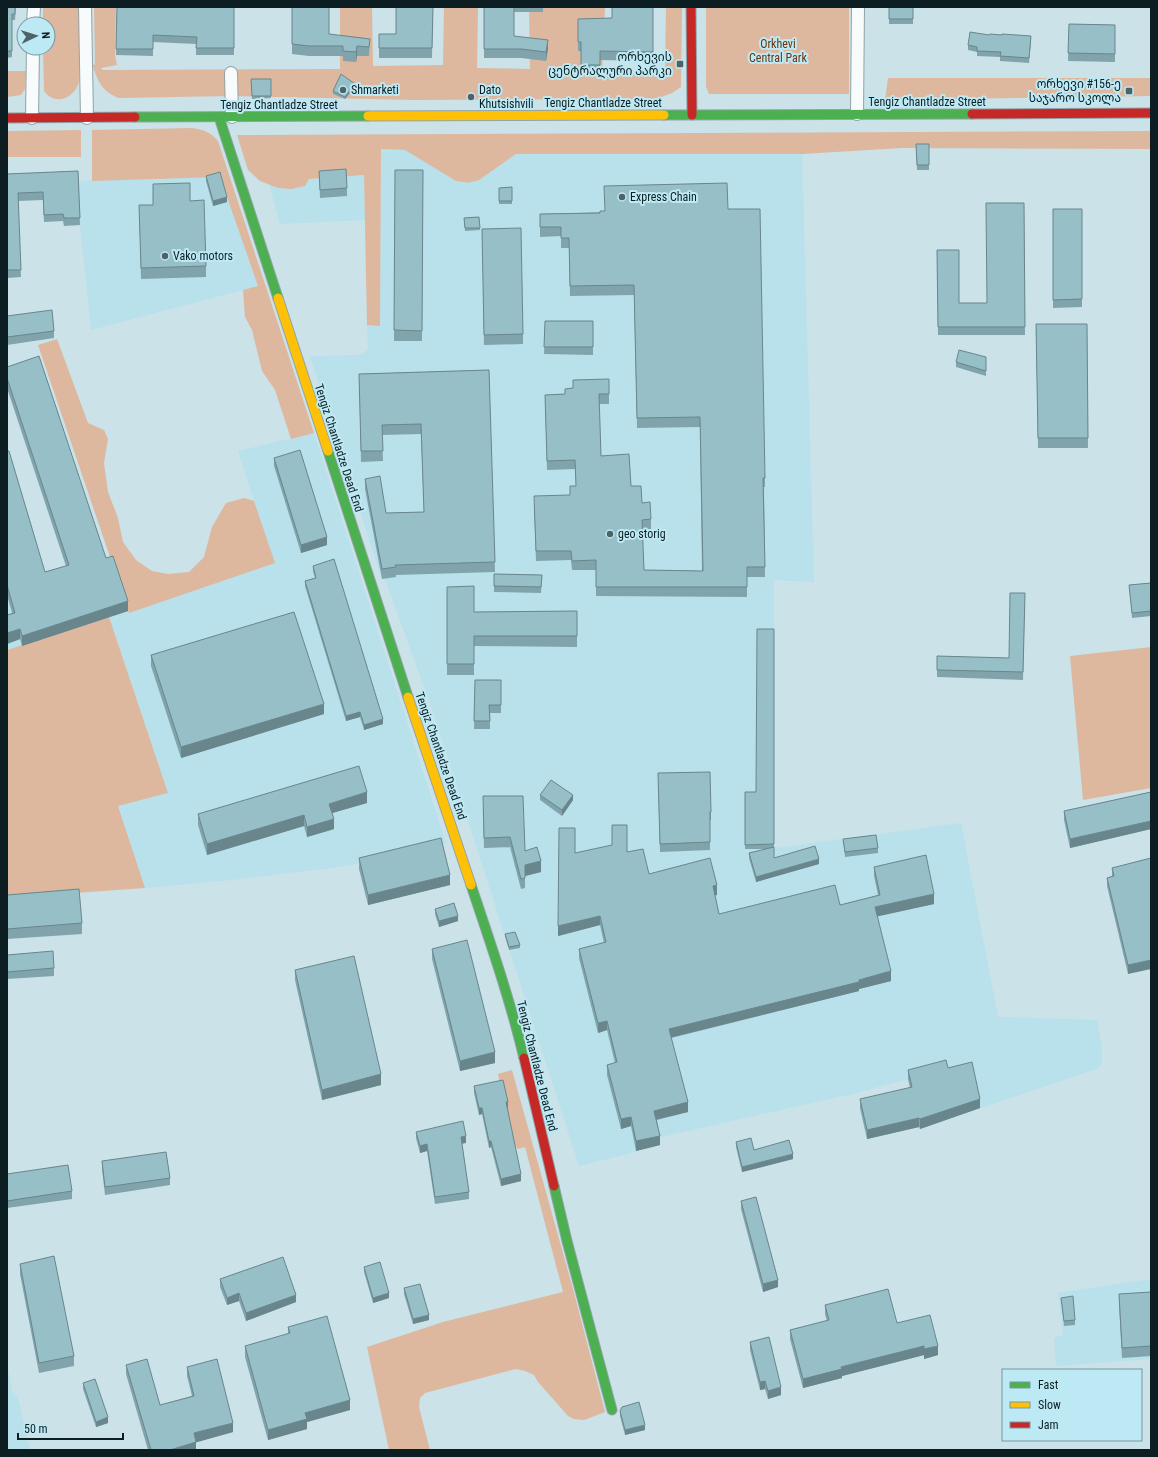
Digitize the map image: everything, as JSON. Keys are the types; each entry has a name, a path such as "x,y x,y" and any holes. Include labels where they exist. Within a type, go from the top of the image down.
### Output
{"street":[{"path":"85,7 87,118"},
{"path":"691,7 692,115"},
{"path":"857,114 858,7"},
{"path":"32,118 33,56"},
{"path":"231,73 232,117"},
{"name":"Tengiz Chantladze Street","path":"7,118 1151,113"},
{"name":"Tengiz Chantladze Dead End","path":"219,117 416,721 498,965 518,1033 566,1240 612,1410"}],"shaded area":[{"path":"381,149 405,150 456,181 463,183 479,180 516,154 802,154 814,582 774,580 774,848 961,823 998,1017 1097,1020 1102,1049 1102,1064 1096,1069 920,1129 908,1079 852,1094 635,1143 636,1152 579,1166 434,715 385,579 382,579 310,356 359,355 368,350 367,325 380,326"},
{"path":"364,175 365,220 280,224 269,184 278,188 309,179"},
{"name":"Vako motors","path":"220,177 258,286 91,330 80,225 78,181"},
{"path":"314,433 446,843 348,866 232,880 145,888 118,806 168,793 109,617 128,611 129,613 274,563 238,451"},
{"path":"7,599 22,646 7,650"},
{"path":"1151,1279 1151,1359 1056,1366 1054,1338 1063,1335 1058,1293"},
{"path":"7,1363 12,1392 18,1398 30,1450 7,1450"}],"green space":[{"path":"43,7 79,7 79,82 73,93 64,98 53,98 48,96 44,91 43,56 56,56 56,16 43,16"},
{"path":"94,7 116,7 115,55 117,65 101,68 103,70 340,69 340,7 372,7 373,66 443,65 444,7 478,7 477,68 530,69 529,7 605,7 602,73 665,73 666,7 682,7 681,87 672,93 656,99 414,100 233,96 119,98 104,89 96,76 92,64 95,65"},
{"name":"Orkhevi Central Park","path":"706,7 849,7 849,94 709,94 706,87"},
{"path":"7,71 26,71 25,89 21,95 7,97"},
{"path":"888,78 1151,78 1151,96 885,100"},
{"path":"192,128 213,135 218,141 314,433 291,439 275,390 262,371 252,330 245,317 243,290 258,286 220,177 92,181 92,130"},
{"path":"81,130 81,157 7,157 7,131"},
{"path":"1151,131 1151,149 902,148 802,154 516,154 479,180 473,182 456,181 405,150 381,149 380,326 367,325 364,175 309,179 305,186 291,189 278,188 260,181 248,170 237,135"},
{"path":"57,339 88,423 104,430 108,439 104,463 108,492 118,518 123,542 136,560 152,571 168,574 189,572 204,557 212,527 226,503 244,498 254,501 275,563 129,613 38,345"},
{"path":"109,617 168,793 118,806 145,888 7,898 7,650"},
{"path":"1151,647 1151,788 1083,800 1070,656"},
{"path":"512,1070 573,1289 605,1412 584,1420 574,1419 568,1416 538,1382 534,1375 516,1369 425,1393 420,1398 419,1407 430,1450 389,1450 367,1347 443,1322 563,1292 525,1147 518,1149 513,1143 498,1074"}],"building":[{"path":"7,7 15,7 15,14 12,14 12,51 7,51"},
{"path":"117,7 234,7 234,48 196,48 197,37 153,35 153,49 116,49"},
{"path":"292,7 329,7 329,34 370,39 369,47 357,46 356,52 343,51 343,46 309,46 292,44"},
{"path":"396,7 433,7 432,48 379,48 379,34 396,34"},
{"path":"484,7 514,7 514,36 548,40 546,52 521,49 484,49"},
{"path":"612,7 653,7 653,52 600,51 600,65 581,65 581,42 578,42 578,19 612,18"},
{"path":"889,7 913,7 913,19 889,19"},
{"path":"1069,24 1115,25 1115,54 1068,53"},
{"path":"970,32 989,35 1002,34 1031,36 1029,58 1000,56 1001,52 977,51 977,47 968,45"},
{"name":"Shmarketi","path":"341,74 355,84 345,97 333,91"},
{"path":"251,79 271,79 271,96 252,96"},
{"path":"916,144 929,144 929,165 917,165"},
{"path":"346,169 347,188 320,190 319,171"},
{"path":"395,170 423,170 422,331 394,330"},
{"path":"78,171 80,218 64,218 63,214 44,215 43,192 18,193 21,270 7,270 7,174"},
{"path":"220,172 227,197 213,201 206,176"},
{"path":"190,183 190,201 204,200 206,266 141,268 139,205 153,205 153,184"},
{"path":"727,183 728,209 760,209 765,478 763,478 765,567 747,567 747,587 596,587 596,560 572,561 571,551 536,551 534,496 570,495 570,486 576,486 575,460 547,461 545,395 565,394 565,389 573,388 573,380 609,379 609,394 599,394 601,456 629,454 631,486 641,486 642,503 650,502 651,519 642,520 644,570 703,571 700,417 637,418 634,285 570,286 569,238 561,238 561,227 540,227 540,214 600,213 600,211 605,211 604,186"},
{"path":"512,187 512,201 499,201 499,188"},
{"path":"986,203 1024,203 1025,327 938,327 937,250 959,250 959,303 987,303"},
{"path":"1053,209 1082,209 1082,299 1053,300"},
{"path":"479,217 480,228 465,228 464,218"},
{"path":"521,228 523,334 484,335 482,229"},
{"path":"52,310 54,331 7,337 7,316"},
{"path":"545,321 593,321 593,347 544,347"},
{"path":"1036,324 1087,324 1088,438 1038,438"},
{"path":"959,350 986,357 986,371 956,362"},
{"path":"39,356 106,558 113,556 128,601 22,636 20,629 7,633 7,615 15,613 7,585 7,451 9,451 45,572 69,565 7,378 7,367"},
{"path":"489,370 495,562 395,565 396,567 382,569 365,479 380,476 386,513 424,512 421,424 382,425 383,451 361,451 359,374"},
{"path":"300,450 327,537 301,545 274,458"},
{"path":"334,559 383,719 364,725 360,712 346,716 305,581 316,578 313,566"},
{"path":"494,574 542,575 541,587 494,586"},
{"path":"1151,583 1151,611 1132,613 1129,585"},
{"path":"474,586 474,612 577,611 577,636 474,636 474,664 447,664 447,587"},
{"path":"1010,593 1025,593 1023,672 937,670 937,656 1009,658"},
{"path":"294,612 324,704 181,747 151,655"},
{"path":"757,629 774,629 774,844 745,845 745,792 756,792"},
{"path":"475,680 501,680 501,705 489,705 490,721 474,721"},
{"path":"359,766 367,792 329,804 334,819 307,827 304,815 207,844 198,814"},
{"path":"710,772 710,842 660,844 658,773"},
{"path":"551,780 573,795 562,810 540,795"},
{"path":"1151,792 1151,821 1070,839 1064,811"},
{"path":"483,796 523,796 525,851 537,847 541,861 525,865 525,878 521,879 510,837 484,838"},
{"path":"612,825 627,825 627,852 643,849 649,874 710,858 717,885 713,886 719,914 835,885 840,905 880,895 874,867 926,855 934,894 875,907 891,971 859,980 859,982 669,1029 688,1102 654,1111 660,1136 636,1141 631,1117 621,1119 607,1065 617,1062 607,1021 598,1023 579,949 606,942 600,916 558,926 559,828 575,828 575,853 612,845"},
{"path":"876,835 878,848 845,852 843,839"},
{"path":"441,838 450,875 368,895 359,858"},
{"path":"815,846 819,859 756,877 749,853 774,847 774,858"},
{"path":"1151,858 1151,960 1128,965 1107,878 1114,876 1112,868"},
{"path":"79,889 82,923 7,929 7,895"},
{"path":"454,903 458,916 439,921 435,909"},
{"path":"515,932 520,945 509,947 505,934"},
{"path":"467,940 495,1052 460,1061 432,949"},
{"path":"53,951 54,968 7,972 7,955"},
{"path":"354,956 381,1074 322,1090 295,970"},
{"path":"946,1060 948,1068 972,1062 980,1099 920,1119 867,1130 860,1099 912,1087 908,1070"},
{"path":"503,1080 521,1174 501,1179 491,1141 489,1141 482,1108 479,1108 474,1086"},
{"path":"463,1121 466,1136 461,1137 469,1192 435,1197 427,1144 420,1146 416,1132"},
{"path":"751,1138 754,1150 789,1140 793,1154 742,1167 736,1142"},
{"path":"166,1152 170,1178 105,1187 102,1161"},
{"path":"68,1165 72,1191 7,1201 7,1174"},
{"path":"756,1197 778,1280 763,1284 741,1201"},
{"path":"54,1256 74,1356 39,1363 20,1264"},
{"path":"283,1257 296,1295 246,1313 239,1293 227,1298 220,1279"},
{"path":"380,1262 389,1293 373,1298 364,1267"},
{"path":"420,1284 429,1315 413,1319 404,1288"},
{"path":"888,1289 897,1323 930,1315 938,1346 924,1349 924,1346 841,1367 842,1369 803,1379 790,1330 829,1320 825,1305"},
{"path":"1151,1292 1151,1346 1122,1348 1119,1294"},
{"path":"1073,1296 1075,1320 1064,1321 1061,1298"},
{"path":"327,1316 350,1400 305,1413 307,1419 268,1430 245,1346 290,1333 288,1327"},
{"path":"769,1337 781,1387 768,1391 765,1381 760,1382 750,1342"},
{"path":"147,1359 160,1405 194,1396 187,1367 217,1359 233,1423 194,1433 196,1442 170,1450 151,1450 126,1365"},
{"path":"95,1379 108,1417 96,1422 83,1383"},
{"path":"639,1402 645,1425 625,1430 620,1411 622,1407"}],"traffic: fast":[{"path":"664,115 972,114"},
{"path":"135,117 368,116"},
{"path":"219,117 278,298"},
{"path":"328,451 408,697"},
{"path":"471,885 506,992 524,1058"},
{"path":"554,1186 567,1241 612,1410"}],"traffic: slow":[{"path":"368,116 664,115"},
{"path":"278,298 328,451"},
{"path":"408,697 471,885"}],"traffic: jam":[{"path":"691,7 692,115"},
{"path":"972,114 1151,113"},
{"path":"7,118 135,117"},
{"path":"524,1058 554,1186"}],"place":[{"name":"ორხევის ცენტრალური პარკი","path":"680,64"},
{"name":"Shmarketi","path":"343,90"},
{"name":"ორხევი #156-ე საჯარო სკოლა","path":"1129,91"},
{"name":"Dato Khutsishvili","path":"471,97"},
{"name":"Express Chain","path":"622,197"},
{"name":"Vako motors","path":"165,256"},
{"name":"geo storig","path":"610,534"}]}
